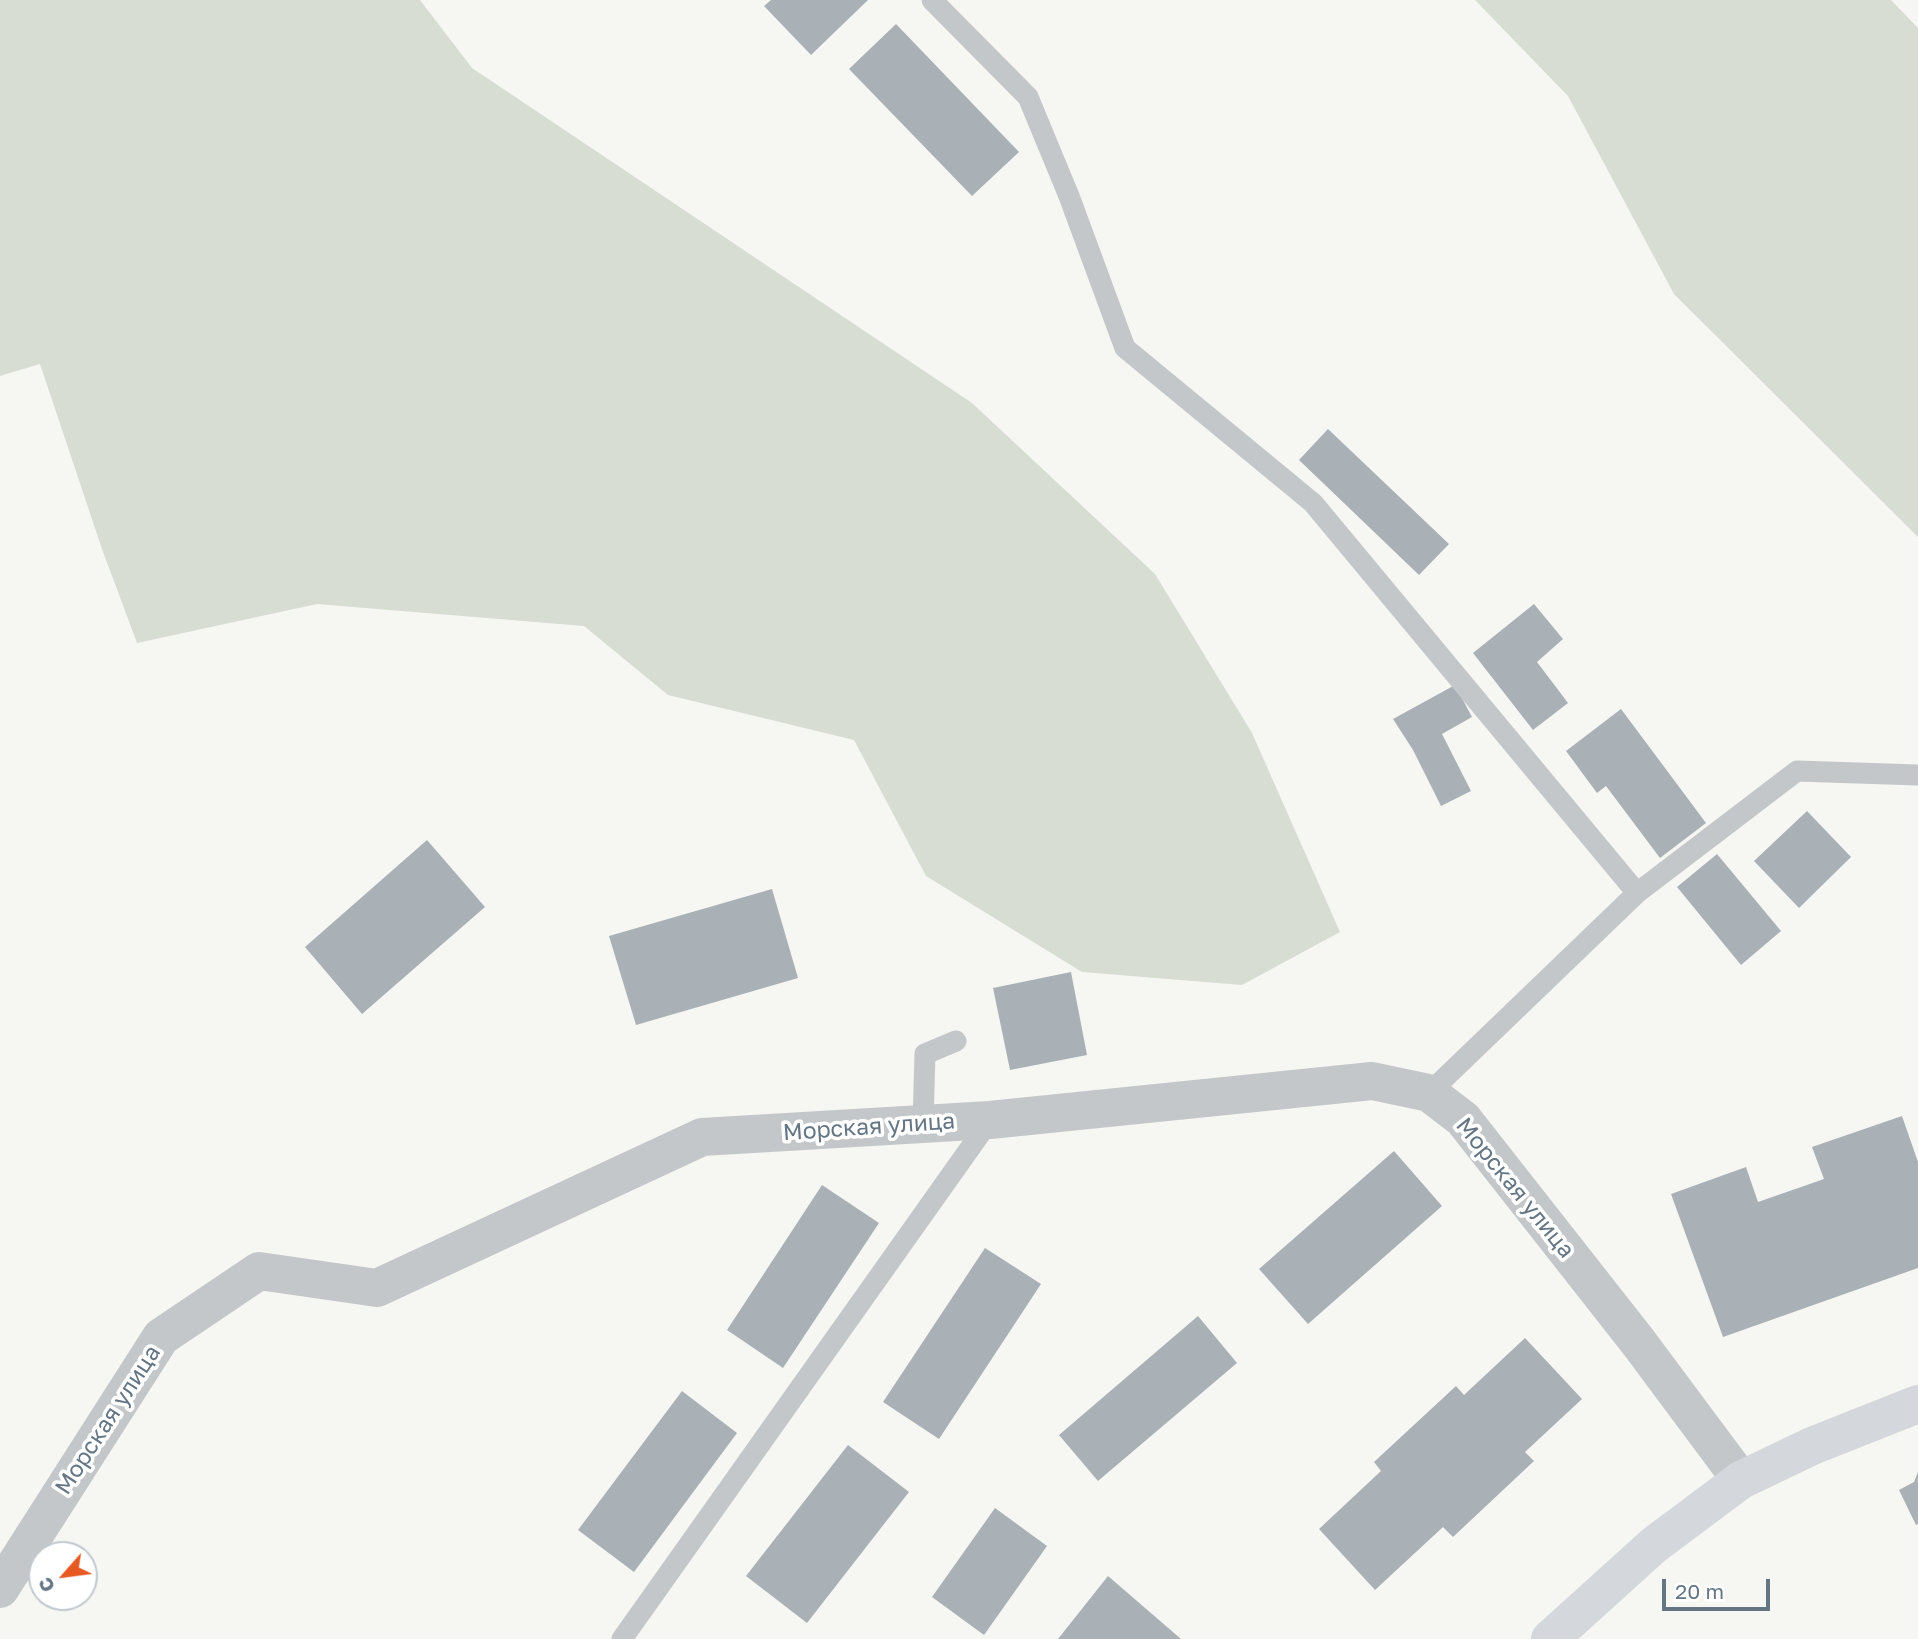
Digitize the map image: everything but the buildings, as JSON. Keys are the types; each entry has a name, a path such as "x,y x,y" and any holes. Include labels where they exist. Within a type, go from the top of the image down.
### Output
{"main road":[{"path":"1550,1639 1654,1545 1741,1480 1812,1446 1918,1404"}],"street":[{"name":"Морская улица","path":"0,1589 161,1337 258,1271 377,1288 702,1137 990,1120 1372,1081 1429,1093 1462,1119 1639,1343 1741,1480"}],"lane":[{"path":"932,0 1028,97 1069,195 1125,348 1313,503 1637,893"},
{"path":"1429,1093 1637,893 1797,771 1918,775"},
{"path":"923,1124 925,1054 956,1041"},
{"path":"622,1639 990,1120"}],"shaded area":[{"path":"0,0 420,0 472,68 972,403 1155,574 1252,733 1340,932 1242,985 1082,972 926,876 854,740 668,695 584,626 317,604 137,643 102,549 40,364 0,376"},
{"path":"1475,0 1891,0 1918,28 1918,537 1674,294 1568,96"}]}
